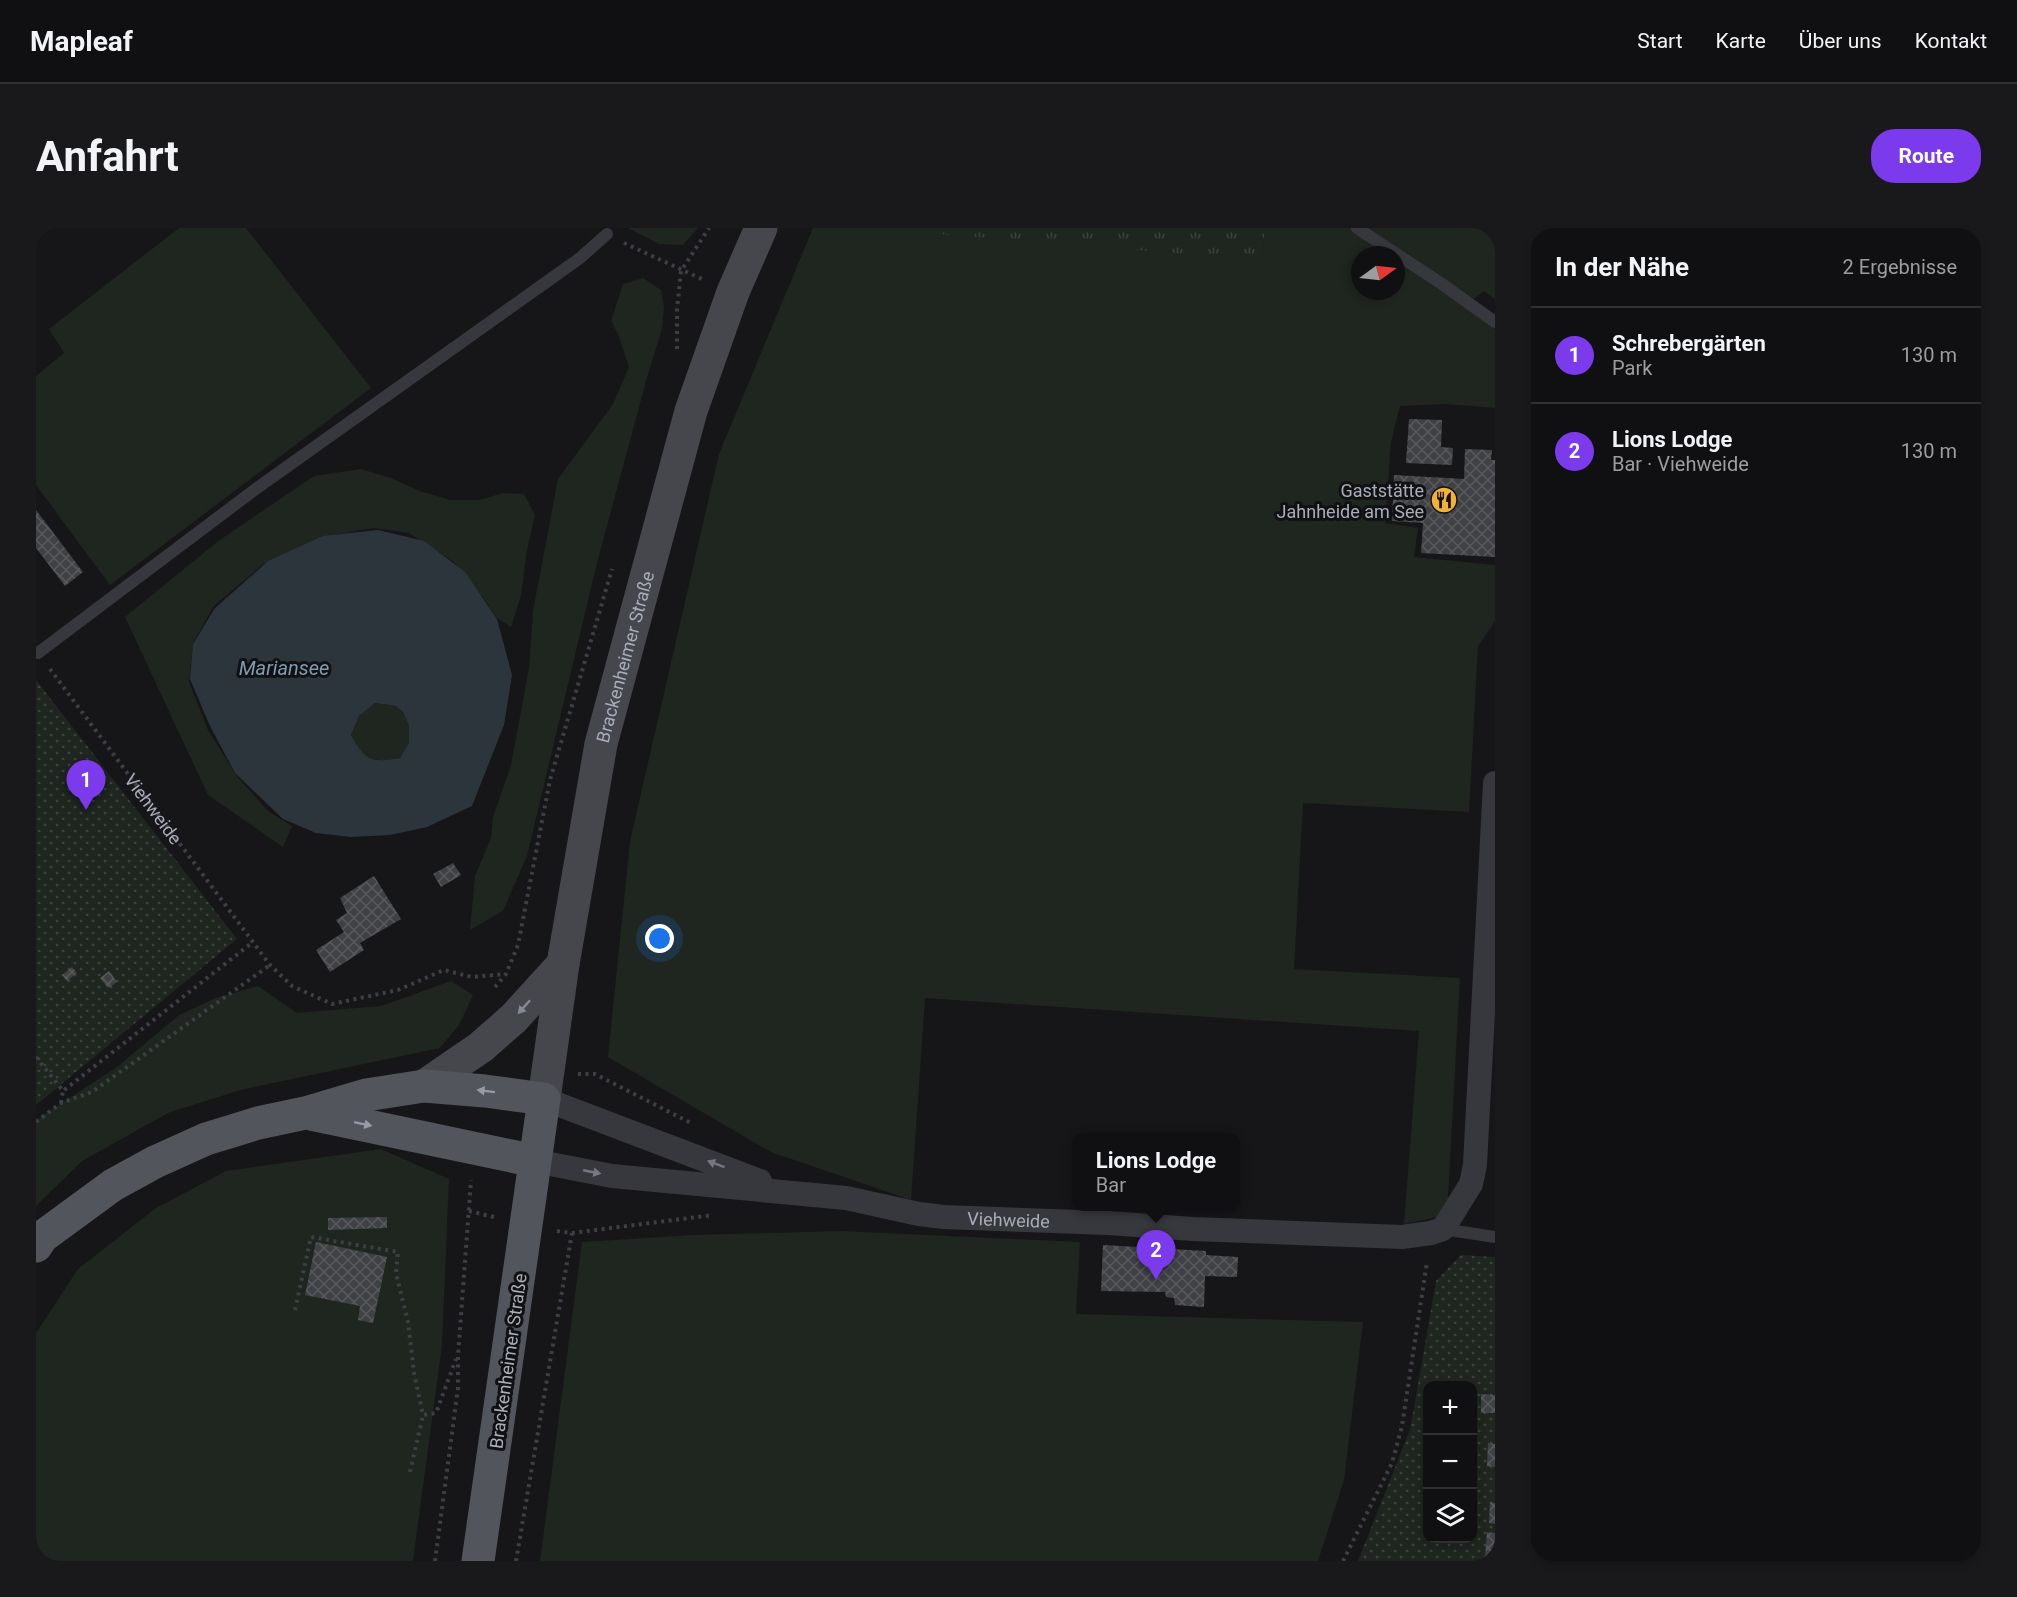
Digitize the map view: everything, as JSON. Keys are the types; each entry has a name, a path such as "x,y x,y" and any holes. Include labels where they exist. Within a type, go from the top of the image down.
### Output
{"main road":[{"name":"Brackenheimer Straße","path":"478,1561 563,964 601,744 691,411 733,292 761,228"},
{"path":"424,1086 481,1047 514,1018 563,964"},
{"path":"36,1245 42,1237 113,1185 155,1162 216,1136 258,1123 305,1113 366,1095 424,1086 485,1090 544,1099"},
{"path":"305,1113 535,1161"}],"street":[{"path":"1437,1231 1471,1184 1476,1165 1495,783"},
{"name":"Viehweide","path":"544,1099 790,1192"},
{"name":"Viehweide","path":"535,1161 612,1176 846,1198 919,1214 944,1216 1402,1237 1437,1231"}],"lane":[{"path":"1357,228 1495,322"},
{"path":"38,652 257,488 580,258 607,234"},
{"name":"Viehweide","path":"1437,1231 1495,1237"}],"path":[{"path":"674,360 678,348 677,310 681,271 709,228"},
{"path":"607,234 681,271 733,292"},
{"path":"491,992 506,974 518,945 550,780 614,564"},
{"name":"Viehweide","path":"38,652 270,965 292,986 332,1004 398,990 444,970 472,977 506,974"},
{"path":"61,1103 63,1091 253,942"},
{"path":"36,1122 61,1103 92,1092 270,965"},
{"path":"36,1057 63,1091"},
{"path":"435,1561 458,1388 458,1356 472,1149"},
{"path":"516,1561 572,1233 720,1214"},
{"path":"1343,1561 1392,1463 1402,1426 1437,1231"},
{"path":"295,1310 311,1237 398,1252 396,1273 408,1322 414,1372 423,1415 410,1472"},
{"path":"423,1415 436,1413 458,1356"}],"green space":[{"path":"179,228 246,228 371,388 110,585 36,485 36,376 64,353 49,329"},
{"path":"628,228 698,228 683,245 659,244"},
{"path":"813,228 919,228 918,231 1262,259 1265,228 1495,228 1495,299 1484,291 1465,306 1495,329 1495,408 1446,404 1400,406 1391,442 1385,523 1418,528 1414,557 1495,565 1495,621 1478,646 1469,812 1303,803 1294,969 1460,978 1447,1215 1404,1224 1419,1031 925,998 911,1200 771,1152 608,1057 630,841 719,454"},
{"path":"919,228 1265,228 1262,260 917,232"},
{"path":"643,278 661,290 664,307 662,329 597,563 527,856 503,911 470,930 475,876 491,838 493,817 511,765 529,668 533,611 558,479 613,404 629,367 611,321 623,284"},
{"path":"361,469 450,500 479,500 503,493 524,494 535,515 527,550 521,596 511,627 497,618 454,562 409,533 373,528 328,536 262,565 214,606 193,643 189,682 207,728 236,775 268,811 292,826 283,847 208,795 125,617 217,542 314,476"},
{"path":"36,680 237,939 36,1105"},
{"path":"375,703 396,706 403,711 409,725 409,743 401,758 376,760 370,758 361,750 351,735 359,716"},
{"path":"451,981 473,995 459,1025 440,1048 240,1090 168,1113 82,1161 36,1206 36,1120 117,1067 179,1015 216,998 258,986 297,1013 381,1006"},
{"path":"381,1149 449,1179 442,1345 413,1561 36,1561 36,1333 78,1269 156,1208 226,1171"},
{"path":"842,1231 1080,1242 1076,1314 1363,1322 1344,1480 1318,1561 540,1561 582,1242 694,1235"},
{"path":"1461,1255 1495,1257 1495,1561 1358,1561 1410,1430 1436,1281"}],"water":[{"name":"Mariansee","path":"378,530 424,541 465,572 497,619 512,675 504,725 472,806 427,827 390,835 351,837 316,833 283,819 235,773 210,726 190,679 193,644 215,608 268,561 323,536","holes":["375,703 396,706 403,712 409,725 409,743 400,758 382,760 370,758 365,755 351,735 359,716"]}],"building":[{"path":"1409,419 1442,420 1441,447 1453,448 1452,465 1406,463"},
{"name":"Gaststätte Jahnheide am See","path":"1465,449 1492,450 1491,460 1495,460 1495,557 1421,553 1423,523 1392,521 1394,475 1464,479"},
{"path":"36,510 83,572 65,586 36,548"},
{"path":"453,863 461,875 441,887 433,874"},
{"path":"374,876 401,919 360,943 364,950 330,972 316,950 344,932 336,920 347,913 340,898"},
{"path":"72,967 77,973 67,981 62,975"},
{"path":"109,971 117,982 108,988 100,978"},
{"path":"387,1217 387,1228 328,1230 328,1218"},
{"path":"316,1242 387,1257 373,1323 358,1320 360,1306 305,1295"},
{"path":"1103,1245 1206,1251 1206,1255 1238,1257 1237,1277 1205,1276 1204,1307 1175,1305 1174,1298 1166,1297 1165,1292 1101,1291"},
{"path":"1481,1394 1495,1395 1495,1413 1481,1413"},
{"path":"1488,1443 1495,1444 1495,1467 1487,1466"},
{"path":"1490,1502 1495,1503 1495,1524 1489,1523"},
{"path":"1487,1532 1495,1533 1495,1557 1485,1557"}],"place":[{"name":"Gaststätte Jahnheide am See","path":"1444,500"},
{"name":"Schrebergärten","path":"86,810"},
{"name":"Lions Lodge","path":"1156,1280"}]}
